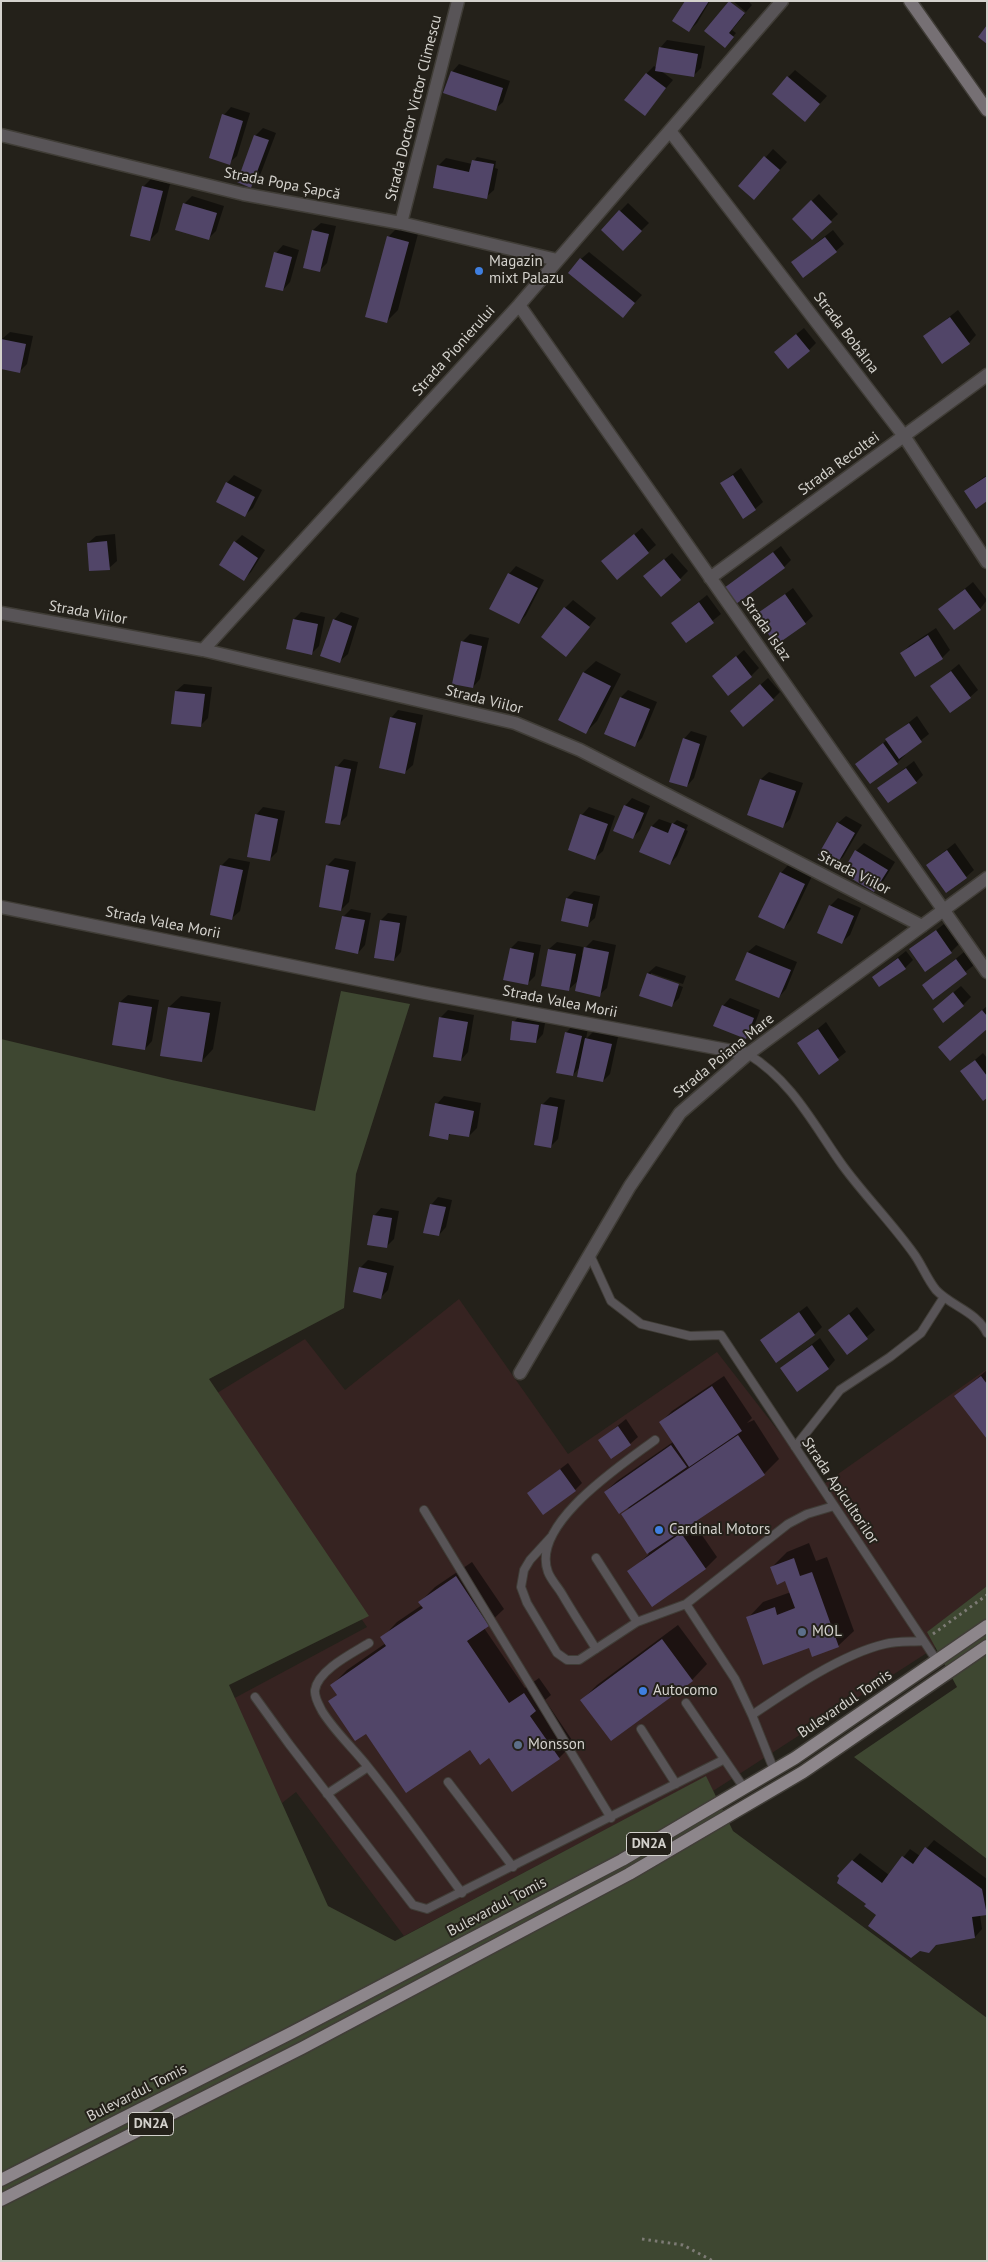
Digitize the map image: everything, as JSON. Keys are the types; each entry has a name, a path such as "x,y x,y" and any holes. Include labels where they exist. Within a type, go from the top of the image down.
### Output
{"main road":[{"name":"Bulevardul Tomis","path":"1,2180 294,2032 622,1860 774,1770 937,1662 987,1626"},
{"name":"DN2A","path":"1,2200 302,2048 629,1874 803,1772 987,1646"}],"street":[{"name":"Strada Doctor Victor Climescu","path":"401,223 458,1"},
{"name":"Strada Pionierului","path":"203,650 519,305 782,1"},
{"path":"910,1 987,110"},
{"name":"Strada Bobâlna","path":"670,131 904,436 987,562"},
{"name":"Strada Popa Șapcă","path":"1,135 243,194 401,223 557,260"},
{"name":"Strada Islaz","path":"519,305 945,909 987,972"},
{"name":"Strada Recoltei","path":"710,578 987,375"},
{"name":"Strada Viilor","path":"1,613 203,650 514,723 580,750 922,926"},
{"name":"Strada Poiana Mare","path":"520,1373 630,1186 680,1113 748,1054 987,878"},
{"name":"Strada Valea Morii","path":"1,906 425,993 748,1054"}],"lane":[{"name":"Strada Valea Morii","path":"748,1054 767,1066 788,1087 843,1166 890,1221 916,1257 934,1288 971,1315 984,1327 987,1333"},
{"name":"Strada Apicultorilor","path":"590,1255 611,1302 642,1324 690,1336 721,1335 937,1662"},
{"path":"795,1447 840,1390 890,1357 921,1333 944,1297"},
{"path":"655,1440 585,1493 559,1523 551,1537 530,1560 524,1570 521,1587 526,1603 557,1653 567,1660 579,1660 637,1622 686,1604 788,1524 807,1514 834,1506"},
{"path":"424,1510 611,1818"},
{"path":"551,1537 546,1554 548,1571 596,1649"},
{"path":"596,1558 637,1622"},
{"path":"686,1604 735,1679 774,1770"},
{"path":"752,1716 778,1697 860,1652 886,1644 924,1641"},
{"path":"368,1643 326,1672 319,1680 315,1690 321,1710 368,1767 462,1893"},
{"path":"255,1697 413,1905 427,1909 611,1818 722,1760"},
{"path":"686,1703 722,1760 744,1788"},
{"path":"641,1729 676,1784"},
{"path":"327,1794 368,1767"},
{"path":"448,1782 513,1867"}],"path":[{"path":"924,1641 987,1595"},
{"path":"642,2239 683,2246 713,2261"}],"shaded area":[{"path":"459,1299 568,1454 717,1352 821,1486 987,1369 987,1586 928,1632 936,1647 713,1791 705,1777 404,1936 296,1792 282,1803 231,1700 367,1627 209,1398 305,1339 345,1390"}],"green space":[{"path":"341,991 410,1004 356,1174 344,1308 209,1379 369,1616 229,1685 328,1906 395,1941 706,1776 733,1831 987,2018 987,2261 1,2261 1,1039 172,1080 315,1111"},
{"path":"987,1586 987,1859 854,1757 957,1687 927,1632"}],"building":[{"path":"685,1 709,1 689,32 672,21"},
{"path":"729,1 745,13 729,33 734,37 725,48 704,31"},
{"path":"987,25 987,44 978,37"},
{"path":"659,47 698,54 694,77 655,71"},
{"path":"451,71 503,88 496,111 443,93"},
{"path":"646,73 666,88 645,116 624,100"},
{"path":"787,76 820,104 805,122 772,94"},
{"path":"222,114 243,121 230,165 209,158"},
{"path":"254,135 269,140 251,188 237,182"},
{"path":"764,156 780,170 754,200 738,186"},
{"path":"472,160 494,164 487,199 433,188 437,165 469,172"},
{"path":"142,186 163,191 150,241 130,236"},
{"path":"811,200 832,222 812,240 792,219"},
{"path":"183,203 217,213 209,240 175,230"},
{"path":"619,210 642,231 623,251 601,230"},
{"path":"312,230 329,234 320,272 303,268"},
{"path":"387,236 409,242 387,323 365,317"},
{"path":"825,237 837,252 803,278 791,262"},
{"path":"274,252 292,257 283,291 265,287"},
{"path":"580,258 635,303 623,318 568,273"},
{"path":"950,317 970,344 942,364 923,336"},
{"path":"796,334 810,351 788,369 774,352"},
{"path":"1,339 26,344 20,373 1,369"},
{"path":"733,475 756,510 743,519 720,483"},
{"path":"987,476 987,501 976,509 964,491"},
{"path":"226,482 255,497 245,517 216,502"},
{"path":"634,534 649,553 617,580 601,561"},
{"path":"107,541 110,570 89,571 87,543"},
{"path":"234,541 258,558 244,581 219,565"},
{"path":"773,552 785,568 736,604 724,588"},
{"path":"664,559 681,580 661,597 643,576"},
{"path":"508,573 538,588 519,624 489,609"},
{"path":"965,589 981,610 954,630 938,609"},
{"path":"785,594 806,624 776,645 755,615"},
{"path":"699,602 714,623 686,643 671,623"},
{"path":"564,607 590,627 566,657 541,637"},
{"path":"293,619 318,624 312,655 286,649"},
{"path":"333,619 352,626 340,663 320,656"},
{"path":"928,635 943,659 915,677 900,653"},
{"path":"461,641 482,646 473,688 452,684"},
{"path":"736,656 752,677 728,696 712,676"},
{"path":"951,671 971,698 950,713 930,686"},
{"path":"583,672 611,686 586,734 558,720"},
{"path":"760,684 774,700 743,727 730,711"},
{"path":"175,691 205,694 201,727 171,724"},
{"path":"620,697 650,709 635,747 604,734"},
{"path":"390,717 416,723 405,774 379,768"},
{"path":"909,723 922,742 899,759 885,739"},
{"path":"683,738 700,744 687,787 669,782"},
{"path":"883,743 898,764 870,784 855,764"},
{"path":"335,766 351,769 340,825 325,823"},
{"path":"906,768 917,783 888,803 877,788"},
{"path":"760,779 796,791 783,828 747,815"},
{"path":"624,805 644,813 633,839 613,831"},
{"path":"255,814 278,819 270,861 247,857"},
{"path":"580,814 608,824 595,860 568,850"},
{"path":"837,822 855,833 836,866 818,855"},
{"path":"672,823 685,829 670,865 639,852 651,826 668,833"},
{"path":"855,850 888,870 874,892 842,873"},
{"path":"947,850 967,878 946,893 926,865"},
{"path":"220,865 243,870 232,920 210,915"},
{"path":"326,865 349,870 341,911 319,907"},
{"path":"780,872 805,884 784,929 758,917"},
{"path":"566,898 593,904 588,927 561,921"},
{"path":"829,905 854,916 842,944 817,933"},
{"path":"342,916 365,920 358,954 335,949"},
{"path":"380,920 400,923 394,961 374,958"},
{"path":"936,930 952,953 925,972 909,949"},
{"path":"584,947 609,952 600,997 575,991"},
{"path":"510,948 534,953 528,985 503,980"},
{"path":"548,949 576,954 569,991 541,986"},
{"path":"747,952 791,970 779,998 735,980"},
{"path":"898,958 906,969 879,987 872,977"},
{"path":"956,959 967,974 933,1000 922,985"},
{"path":"647,973 679,984 672,1007 639,996"},
{"path":"953,992 964,1006 943,1023 933,1009"},
{"path":"119,1002 152,1007 145,1050 112,1045"},
{"path":"722,1005 754,1018 746,1039 713,1026"},
{"path":"168,1007 210,1013 202,1062 160,1056"},
{"path":"982,1010 987,1016 987,1029 950,1061 938,1047"},
{"path":"439,1017 468,1022 461,1061 433,1057"},
{"path":"512,1021 539,1025 536,1043 510,1040"},
{"path":"818,1029 839,1060 819,1075 797,1043"},
{"path":"565,1032 582,1036 573,1076 556,1073"},
{"path":"585,1038 612,1044 603,1082 577,1077"},
{"path":"975,1060 987,1076 987,1098 983,1101 960,1071"},
{"path":"435,1103 474,1111 469,1137 449,1134 448,1140 429,1136"},
{"path":"541,1104 558,1107 551,1148 534,1145"},
{"path":"430,1204 446,1207 439,1236 423,1233"},
{"path":"373,1215 392,1218 387,1248 367,1245"},
{"path":"359,1267 387,1273 381,1299 353,1292"},
{"path":"799,1312 815,1335 776,1363 760,1340"},
{"path":"849,1314 868,1339 847,1355 828,1330"},
{"path":"812,1345 829,1369 797,1392 780,1368"},
{"path":"981,1376 987,1384 987,1439 954,1396"},
{"path":"712,1386 742,1431 689,1467 659,1422"},
{"path":"618,1426 631,1445 611,1459 598,1440"},
{"path":"738,1435 765,1475 647,1554 621,1514"},
{"path":"671,1445 687,1467 619,1514 604,1492"},
{"path":"560,1469 576,1491 543,1515 527,1493"},
{"path":"681,1533 706,1569 652,1607 627,1571"},
{"path":"794,1558 800,1576 812,1572 839,1647 812,1657 809,1648 763,1665 746,1617 775,1607 777,1615 795,1608 785,1581 777,1585 770,1567"},
{"path":"456,1576 489,1626 467,1641 509,1703 524,1693 536,1711 530,1716 560,1759 512,1792 489,1758 480,1765 470,1750 406,1793 366,1734 355,1741 328,1701 337,1695 330,1685 386,1646 380,1637 423,1608 418,1602"},
{"path":"662,1639 693,1681 611,1741 580,1700"},
{"path":"925,1847 982,1889 987,1915 972,1917 975,1938 936,1945 929,1953 920,1951 911,1958 868,1926 876,1915 864,1906 866,1904 837,1883 839,1878 837,1876 852,1860 882,1883 902,1856 913,1864"}],"place":[{"name":"Magazin mixt Palazu","path":"479,271"},
{"name":"Cardinal Motors","path":"659,1530"},
{"name":"MOL","path":"802,1632"},
{"name":"Autocomo","path":"643,1691"},
{"name":"Monsson","path":"518,1745"}]}
